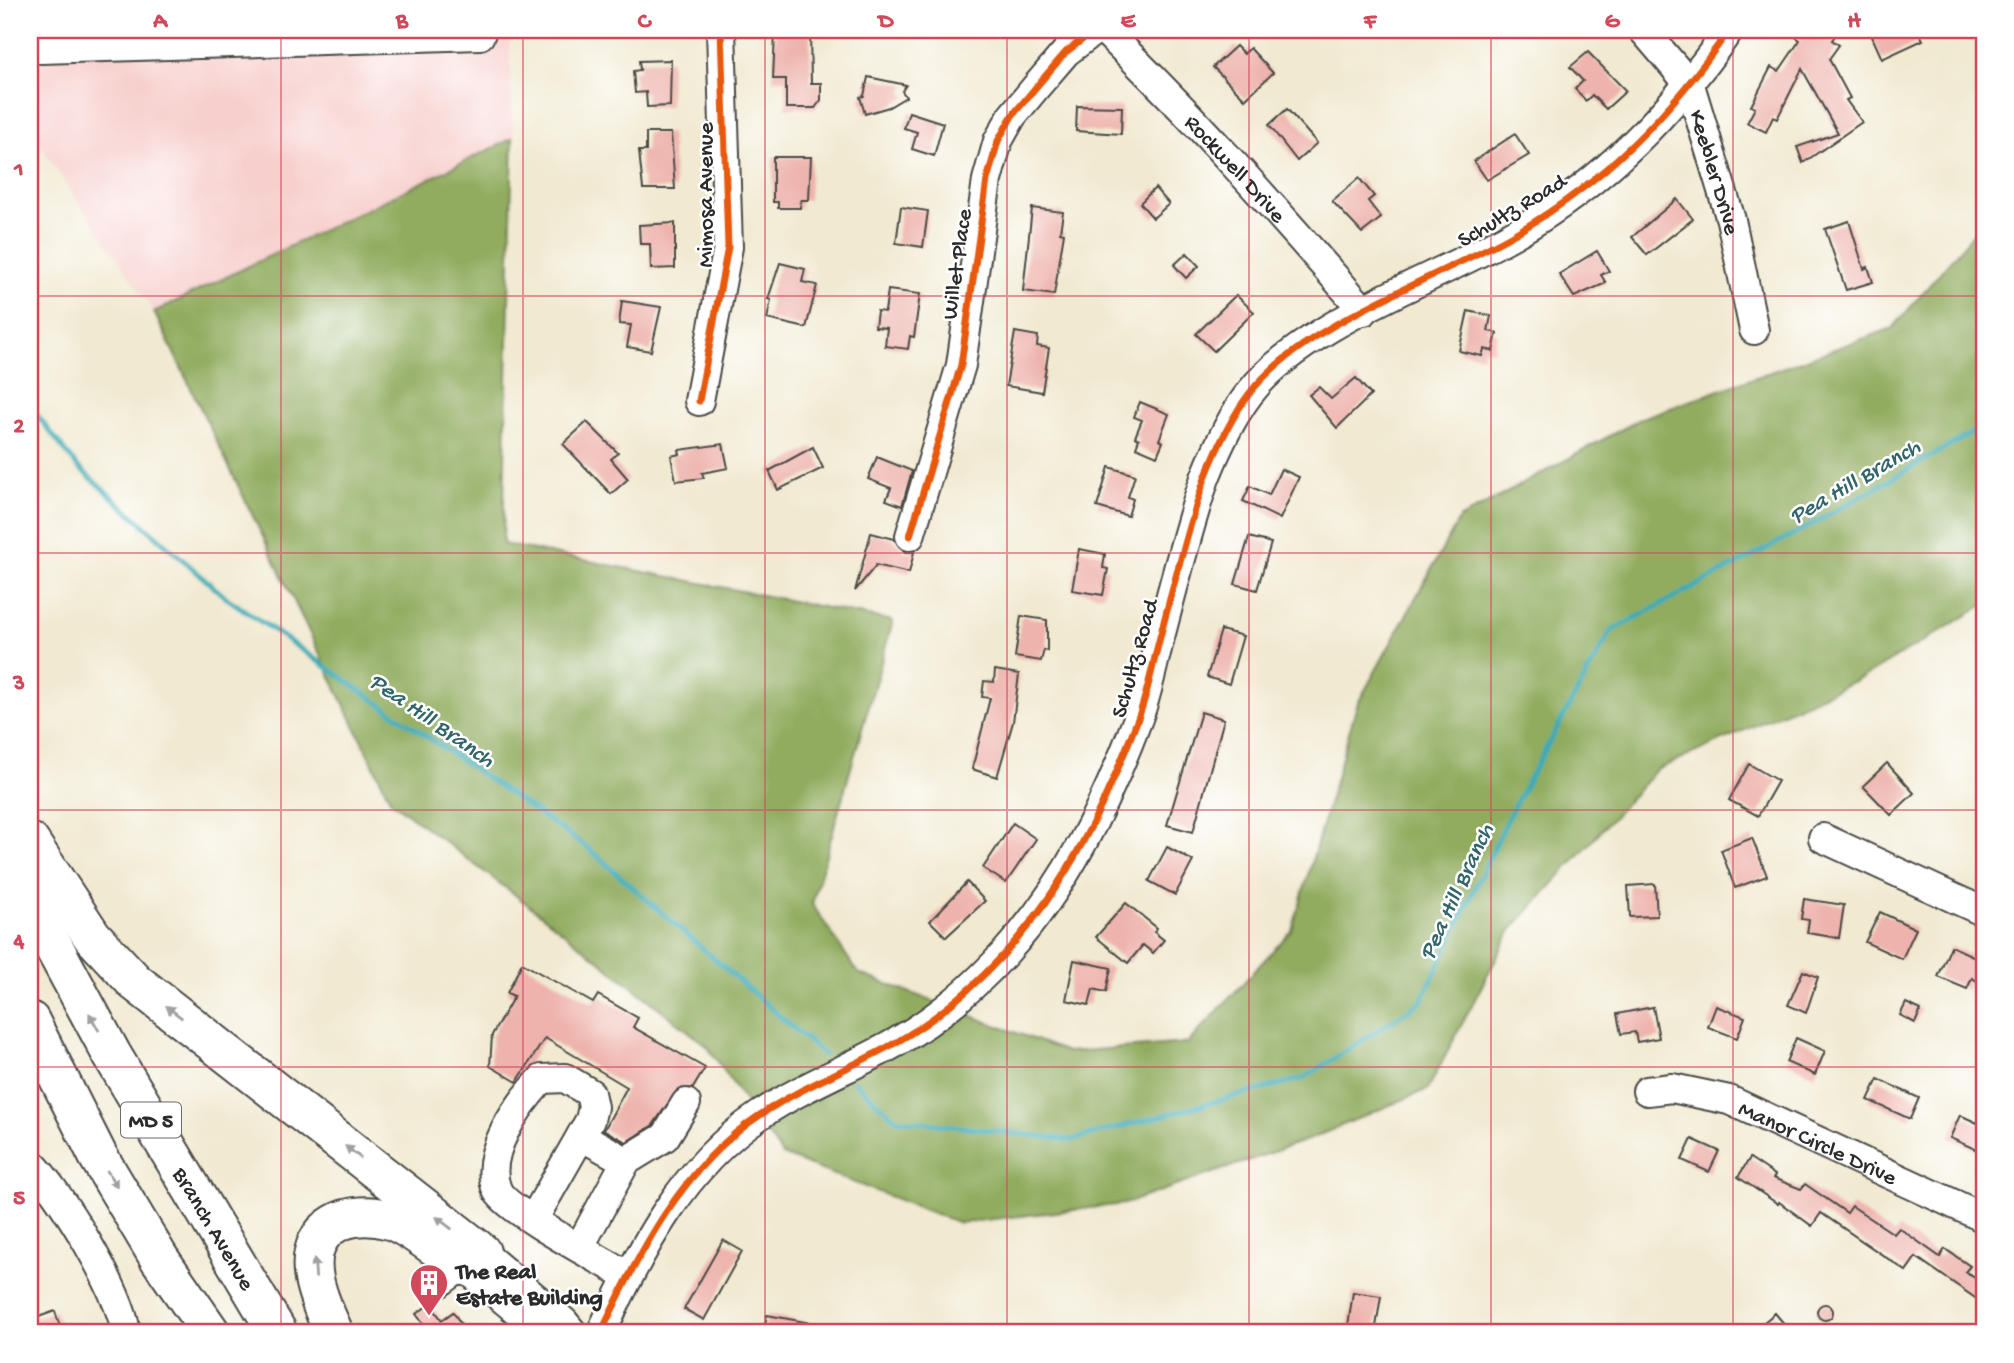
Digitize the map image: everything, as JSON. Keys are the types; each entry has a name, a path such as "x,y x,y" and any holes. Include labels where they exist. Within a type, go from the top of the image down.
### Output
{"highway":[{"path":"30,842 92,936 135,982 461,1267"},
{"name":"Branch Avenue","path":"30,903 112,1055 278,1333"},
{"name":"MD 5","path":"30,1021 98,1156 159,1258 211,1333"},
{"path":"334,1333 313,1272 314,1245 337,1220 363,1216 392,1220 461,1267"}],"street":[{"path":"30,45 41,49 147,38 480,35 482,30"},
{"name":"Mimosa Avenue","path":"699,401 728,247 721,30"},
{"name":"Willet Place","path":"910,536 961,365 987,180 998,141 1012,116 1066,52 1095,30"},
{"name":"Rockwell Drive","path":"1104,30 1161,85 1269,201 1364,311"},
{"name":"Keebler Drive","path":"1643,30 1690,85 1731,220 1754,330"},
{"name":"Schultz Road","path":"601,1333 628,1276 672,1203 708,1157 758,1116 793,1094 892,1044 934,1018 1005,954 1049,900 1086,839 1138,719 1190,524 1218,445 1250,392 1292,353 1364,311 1515,234 1597,178 1631,148 1690,85 1729,30"},
{"path":"1823,838 1984,912"},
{"path":"533,1220 590,1120 593,1100 590,1093 565,1078 542,1079 530,1092 493,1162 497,1191 502,1199 533,1220 628,1276"},
{"name":"Manor Circle Drive","path":"1647,1091 1672,1088 1729,1100 1984,1219"},
{"path":"579,1248 626,1161 665,1136 686,1103"},
{"path":"581,1136 626,1161"},
{"path":"30,1162 50,1184 78,1230 121,1310 127,1333"},
{"path":"461,1267 544,1333"},
{"path":"461,1267 564,1322 573,1333"}],"shaded area":[{"path":"30,30 509,30 513,138 154,312 30,130"}],"green space":[{"path":"513,138 503,544 893,621 812,904 858,973 1067,1052 1188,1043 1292,930 1357,705 1459,519 1642,418 1893,328 1984,221 1984,605 1863,677 1656,770 1511,930 1428,1089 1310,1139 1124,1204 959,1223 782,1155 707,1046 539,913 391,801 154,312"}],"building":[{"path":"1786,30 1839,30 1832,40 1839,45 1829,59 1850,98 1846,100 1862,122 1803,163 1797,147 1838,133 1802,69 1777,119 1773,117 1766,132 1747,123 1755,108 1751,106 1771,67 1779,71 1800,40"},
{"path":"1869,30 1918,30 1923,40 1882,59"},
{"path":"775,32 810,32 811,83 821,83 821,100 815,108 786,108 786,79 773,79"},
{"path":"1236,46 1244,54 1250,48 1273,73 1245,99 1213,67"},
{"path":"1588,52 1626,91 1606,109 1592,95 1586,101 1575,89 1583,81 1570,67"},
{"path":"671,60 670,106 647,107 646,92 635,93 633,71 640,70 639,61"},
{"path":"868,77 906,85 902,91 906,97 889,107 865,114 860,97 864,96"},
{"path":"1077,106 1122,107 1121,134 1076,131"},
{"path":"1287,109 1317,143 1297,161 1269,125"},
{"path":"909,112 943,123 934,156 912,149 917,132 904,128"},
{"path":"646,133 671,133 675,189 643,189 639,151 646,151"},
{"path":"1515,134 1529,155 1487,180 1474,161"},
{"path":"773,157 811,157 809,200 801,200 800,208 778,208 778,202 773,202"},
{"path":"1359,178 1374,196 1368,201 1381,218 1362,233 1332,201"},
{"path":"1155,188 1169,204 1153,218 1140,203"},
{"path":"1677,199 1693,219 1647,255 1632,237"},
{"path":"901,207 928,211 923,247 896,243"},
{"path":"1032,208 1063,212 1060,232 1064,233 1054,295 1023,291"},
{"path":"1849,221 1864,269 1868,267 1873,282 1846,290 1825,229"},
{"path":"675,223 675,268 651,269 650,244 640,244 639,225"},
{"path":"1597,251 1609,271 1601,275 1606,283 1574,297 1559,274"},
{"path":"1187,253 1199,266 1186,278 1174,265"},
{"path":"780,263 805,269 802,282 817,285 806,328 767,319 771,300 768,299"},
{"path":"888,290 920,294 914,337 910,336 908,349 885,346 887,328 875,327 877,311 885,312"},
{"path":"1236,295 1254,312 1214,351 1196,334"},
{"path":"622,301 661,307 651,351 627,347 631,325 619,324"},
{"path":"1468,311 1491,316 1488,331 1497,333 1493,351 1484,349 1482,356 1459,351"},
{"path":"1015,332 1038,336 1037,346 1049,348 1042,392 1006,386"},
{"path":"1356,378 1371,395 1337,428 1309,395 1319,387 1331,399"},
{"path":"1140,402 1169,414 1159,440 1163,442 1157,456 1136,447 1139,439 1135,437 1142,420 1134,417"},
{"path":"587,422 618,453 611,459 628,479 611,494 563,444"},
{"path":"723,444 728,468 702,473 704,478 676,481 671,456 680,454 679,450"},
{"path":"813,447 823,468 778,490 769,471"},
{"path":"877,457 912,471 902,506 886,500 891,488 868,479"},
{"path":"1109,467 1135,475 1128,497 1133,499 1128,516 1097,507"},
{"path":"1281,469 1299,477 1280,519 1243,501 1250,486 1269,495"},
{"path":"871,533 894,539 905,552 914,552 909,573 876,565 855,591"},
{"path":"1249,537 1271,543 1257,590 1235,584"},
{"path":"1079,549 1105,554 1103,568 1108,569 1103,595 1072,590"},
{"path":"1021,616 1047,620 1047,651 1044,650 1041,661 1015,657"},
{"path":"1221,630 1243,636 1229,684 1207,677"},
{"path":"995,670 1019,674 1013,722 997,777 972,769 990,698 982,697 984,681 994,682"},
{"path":"1201,712 1224,719 1193,832 1167,825"},
{"path":"1887,763 1914,793 1891,815 1863,786"},
{"path":"1749,764 1778,781 1758,816 1729,800"},
{"path":"1013,823 1036,839 1006,883 983,868"},
{"path":"1752,838 1767,876 1735,888 1721,850"},
{"path":"1167,847 1193,861 1175,895 1149,881"},
{"path":"967,882 985,901 946,937 930,921"},
{"path":"1655,884 1657,916 1630,917 1628,886"},
{"path":"1804,899 1844,905 1839,938 1807,933 1809,920 1801,919"},
{"path":"1126,903 1157,928 1154,932 1164,940 1153,953 1143,945 1128,963 1096,937"},
{"path":"1880,912 1916,929 1902,959 1865,942"},
{"path":"1951,946 1984,961 1979,982 1972,978 1967,989 1938,977"},
{"path":"1074,960 1111,968 1106,992 1093,989 1089,1005 1066,1000"},
{"path":"522,963 593,1003 598,995 638,1018 633,1027 705,1068 693,1088 678,1089 653,1125 626,1142 604,1130 627,1087 545,1038 517,1082 490,1066 492,1035 514,996 507,993"},
{"path":"1803,971 1818,977 1806,1013 1788,1005"},
{"path":"1906,1003 1921,1010 1915,1023 1900,1015"},
{"path":"1716,1006 1745,1017 1737,1038 1708,1027"},
{"path":"1653,1007 1659,1038 1637,1042 1635,1032 1621,1034 1617,1014"},
{"path":"1796,1038 1825,1051 1815,1075 1786,1062"},
{"path":"1878,1079 1919,1098 1910,1119 1868,1100"},
{"path":"1960,1115 1984,1126 1984,1153 1950,1138"},
{"path":"1692,1139 1719,1151 1709,1172 1682,1160"},
{"path":"1750,1158 1775,1175 1773,1178 1801,1189 1805,1184 1847,1213 1852,1206 1894,1234 1899,1228 1940,1257 1945,1249 1970,1266 1965,1272 1984,1281 1984,1304 1916,1257 1906,1271 1821,1213 1812,1226 1738,1177"},
{"path":"723,1240 742,1251 704,1320 684,1309"},
{"path":"1353,1292 1381,1296 1375,1333 1347,1333"},
{"name":"The Real Estate Building","path":"430,1304 442,1320 453,1312 467,1333 423,1333 428,1330 416,1314"},
{"path":"1822,1304 1828,1304 1833,1312 1831,1318 1822,1320 1817,1315 1817,1309"},
{"path":"55,1311 62,1333 39,1333 33,1319"},
{"path":"1775,1313 1785,1325 1776,1333 1751,1333"},
{"path":"767,1315 827,1326 826,1333 763,1333"}],"waterway":[{"name":"Pea Hill Branch","path":"30,406 77,466 224,596 588,848 824,1055"},
{"name":"Pea Hill Branch","path":"854,1082 896,1119 1071,1140 1304,1078 1421,1002 1514,806 1611,631 1809,526 1984,426"}],"cycle path":[{"path":"699,401 728,247 721,30"},
{"path":"910,536 961,365 987,180 998,141 1012,116 1066,52 1095,30"},
{"path":"601,1333 648,1242 686,1185 708,1159 760,1115 895,1043 940,1013 993,966 1047,900 1066,872 1098,813 1125,752 1144,702 1180,560 1205,478 1224,434 1249,394 1273,369 1303,345 1337,324 1516,233 1578,191 1634,144 1684,90 1729,30"}],"place":[{"name":"The Real Estate Building","path":"429,1317"}]}
